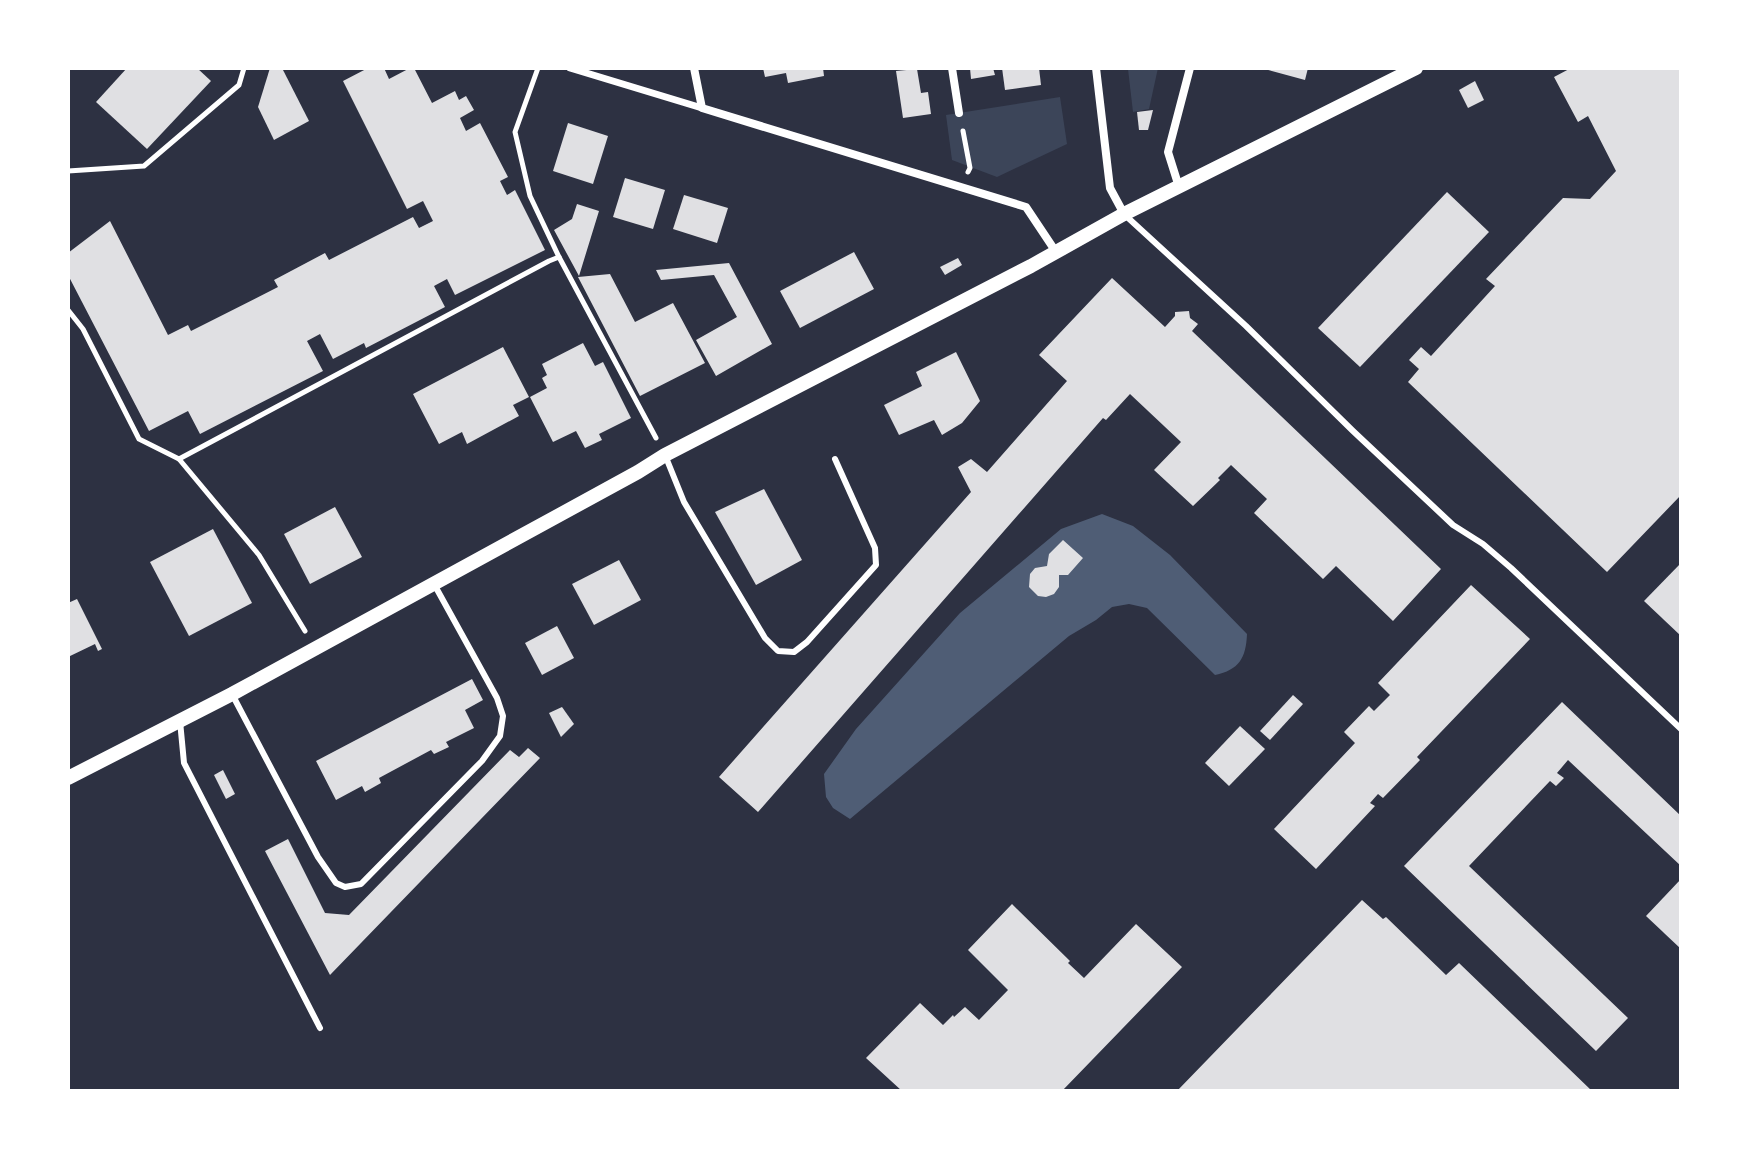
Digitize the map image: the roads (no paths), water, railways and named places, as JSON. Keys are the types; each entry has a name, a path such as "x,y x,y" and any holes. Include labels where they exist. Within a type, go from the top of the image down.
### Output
{"street":[{"path":"570,68 1026,207 1056,252"},
{"path":"694,68 702,108"},
{"path":"952,68 959,113"},
{"path":"1096,68 1110,188 1124,214"},
{"path":"1179,188 1168,152 1190,68"},
{"path":"68,778 232,694 665,455 1124,214 1416,68"}],"lane":[{"path":"1124,214 1246,326 1453,525 1483,544 1511,568 1681,729"},
{"path":"665,455 684,502 765,638 778,651 794,652 807,642 876,565 875,548 835,459"},
{"path":"232,694 318,857 336,883 345,887 361,884 482,761 500,736 503,716 497,698 434,584"},
{"path":"180,718 184,763 320,1028"}]}
